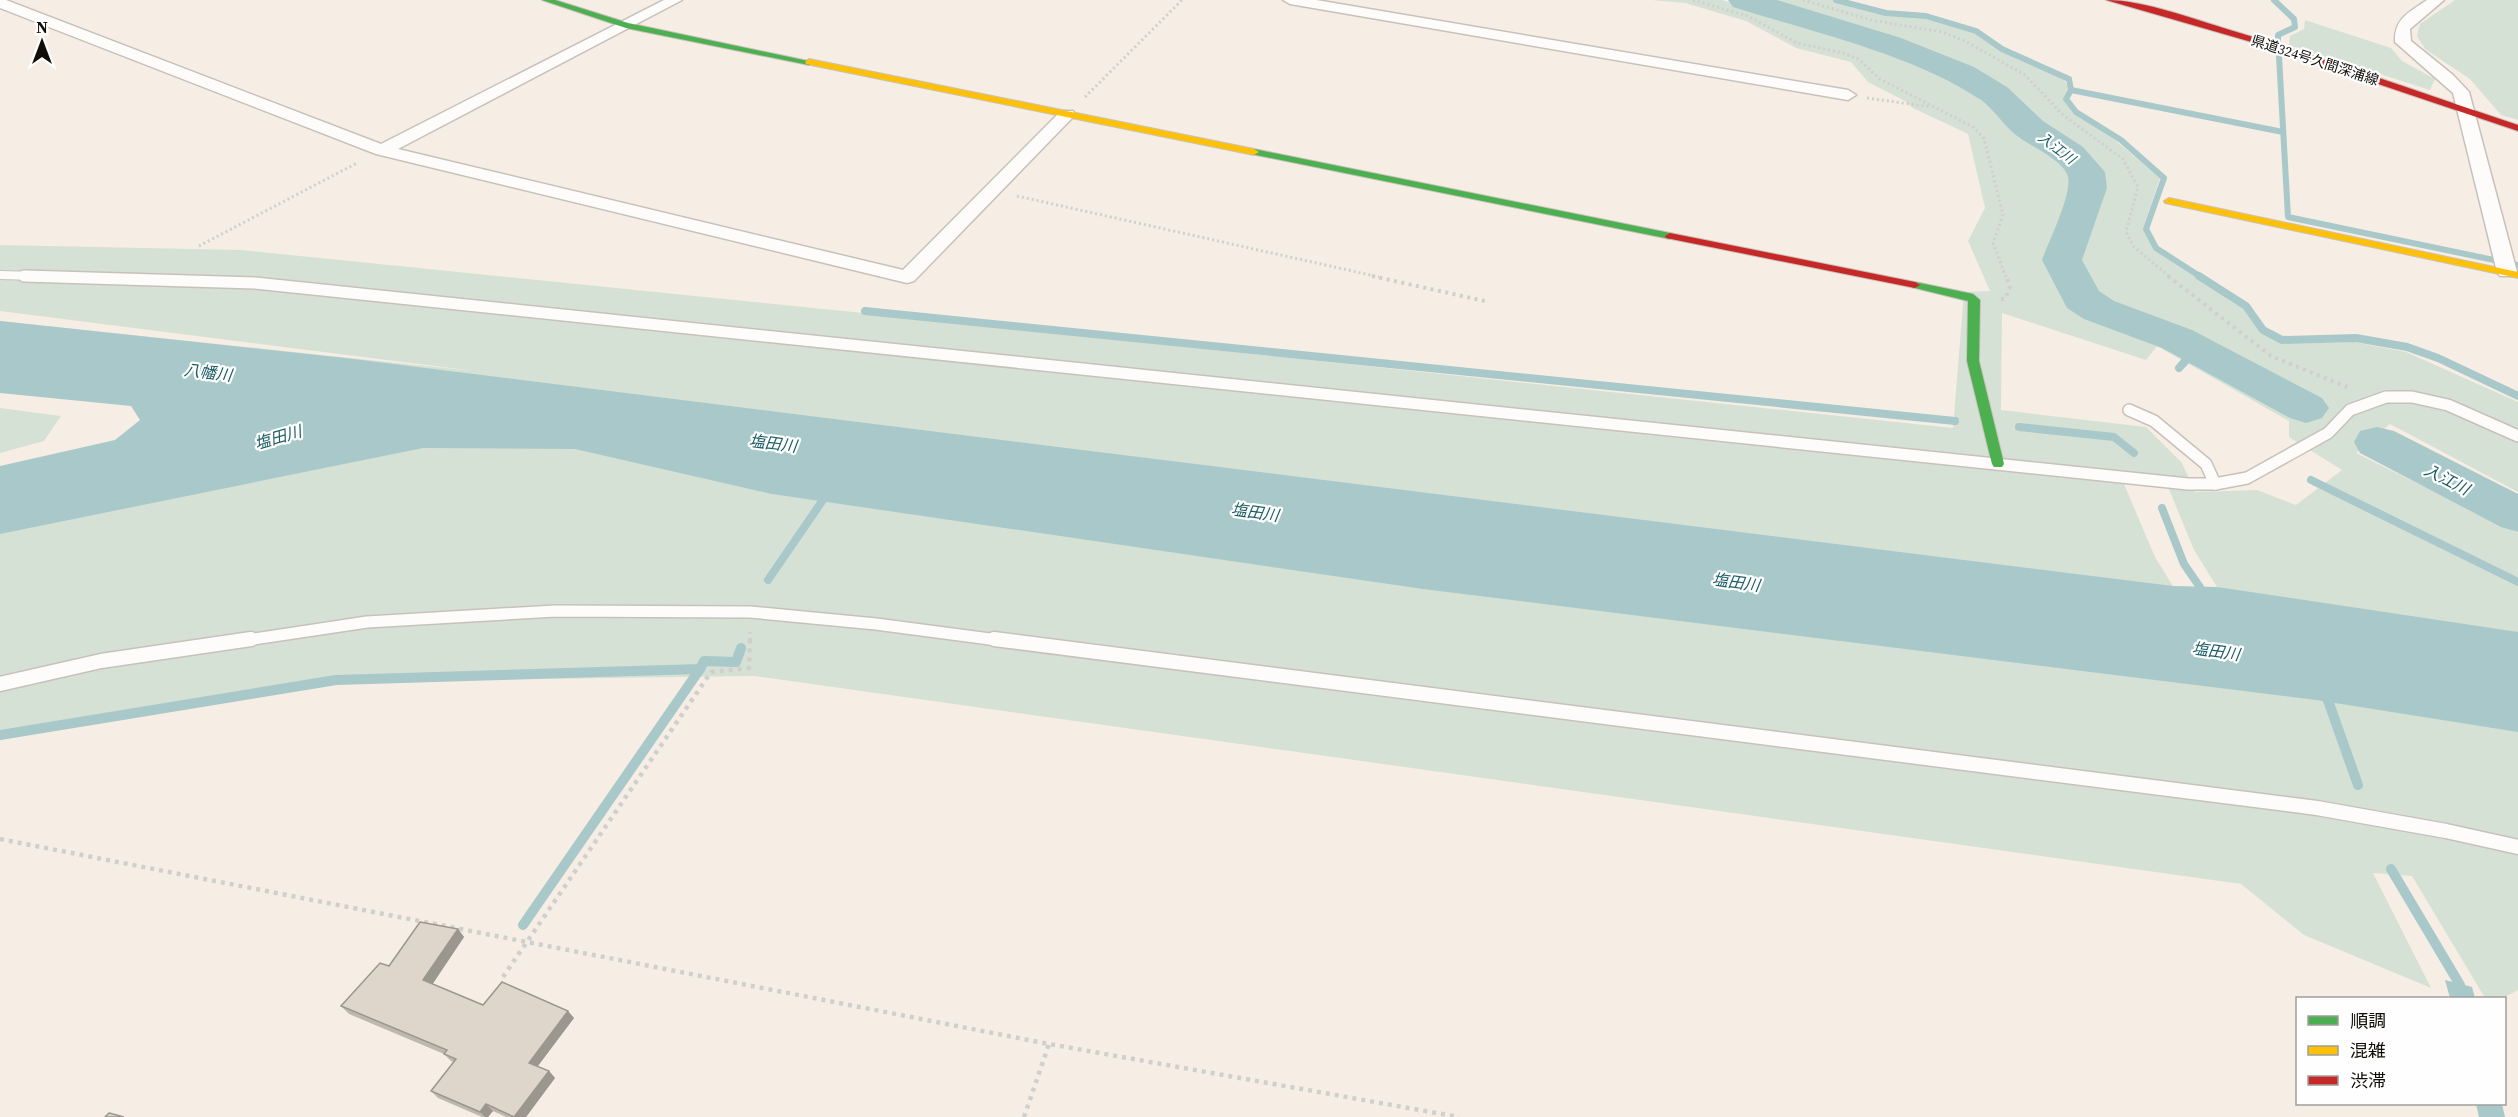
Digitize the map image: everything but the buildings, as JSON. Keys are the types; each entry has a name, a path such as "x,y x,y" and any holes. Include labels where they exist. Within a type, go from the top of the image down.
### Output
{"street":[{"path":"546,0 626,25 1969,296 1974,300 1973,361 1998,464"},
{"path":"382,150 675,0"},
{"path":"1290,0 1848,95"},
{"name":"県道324号久間深浦線","path":"2110,0 2169,14 2241,36 2518,128"},
{"path":"2169,201 2513,274 2461,92 2449,78 2423,61 2403,42 2402,30 2409,20 2437,0"},
{"path":"0,3 382,150 907,277 1067,115"}],"lane":[{"path":"0,275 255,283 2188,484 2215,484 2247,478 2328,433 2350,411 2367,402 2386,397 2412,397 2448,405 2518,436"},
{"path":"2129,410 2154,421 2206,464 2215,484"},
{"path":"0,684 101,661 367,622 555,611 750,612 876,624 2317,808 2446,831 2518,847"}],"path":[{"path":"1067,115 1182,0"},
{"path":"1693,0 1748,16 1797,43 1843,53 1858,59 1880,80 1973,127 1984,138 2003,215 1993,243 2010,287 2005,299 1974,300"},
{"path":"1803,0 1871,20 1942,32 1965,41 2025,75 2063,116 2123,159 2138,187 2126,232 2134,248 2140,254 2271,356 2339,382 2355,390 2367,402"},
{"path":"1848,95 1935,108"},
{"path":"199,246 382,150"},
{"path":"993,190 1489,302"},
{"path":"503,977 711,672 749,668 750,612"},
{"path":"0,839 1049,1044 1459,1117"},
{"path":"1024,1117 1049,1044"}],"shaded area":[{"path":"1652,0 1722,0 1900,53 1976,90 2016,127 2057,158 2071,180 2052,264 2087,313 2172,345 2301,413 2312,406 2200,341 2109,307 2075,274 2100,183 2081,159 1995,88 1924,51 1752,0 1834,0 1882,14 1928,18 1972,32 1997,49 2044,68 2064,79 2068,88 2063,98 2072,112 2116,141 2160,178 2143,229 2153,248 2242,307 2260,330 2283,344 2354,342 2406,352 2518,402 2518,492 2390,424 2356,453 2518,533 2518,662 2250,621 2217,587 2194,550 2164,477 2118,470 2155,557 2173,586 2201,615 0,339 0,321 474,371 0,311 0,245 241,250 1953,428 1964,292 1990,291 1968,241 1985,208 1968,134 1913,108 1905,101 1868,82 1851,62 1796,48 1746,21 1685,3","holes":["2002,313 2146,360 2157,346 2289,421 2289,437 2342,470 2296,505 2257,490 2195,492 2182,463 2146,427 2001,410"]},
{"path":"2455,0 2518,0 2518,120 2501,115 2470,79 2425,49 2417,36 2420,24"},
{"path":"2305,20 2391,48 2402,61 2435,79 2430,90 2289,45 2290,36 2304,29"},
{"path":"0,408 61,416 44,441 0,453"},
{"path":"424,410 2518,705 2518,990 2505,997 2484,997 2412,876 2373,873 2431,988 2304,935 2241,884 754,676 337,682 0,739 0,515"}],"water":[{"path":"0,321 345,358 2173,586 2217,587 2518,632 2518,732 2316,700 1423,589 772,494 575,449 423,448 0,534 0,466 115,440 140,420 131,406 0,393"},
{"path":"2445,980 2472,987 2475,997 2450,997"},
{"path":"2476,1105 2502,1105 2505,1117 2479,1117"}],"waterway":[{"name":"入江川","path":"1744,0 1889,45 1962,74 1995,94 2030,129 2070,155 2086,172 2088,188 2062,260 2082,299 2099,310 2177,339 2306,408"},
{"path":"1836,0 1886,13 1926,16 1976,31 2002,49 2069,79 2071,90"},
{"path":"2274,0 2294,19 2295,27 2278,35 2278,41"},
{"path":"2279,56 2288,217 2518,265"},
{"path":"2071,90 2283,132"},
{"path":"2071,90 2066,99 2076,112 2121,140 2164,178 2146,229 2156,248 2201,277"},
{"path":"2199,276 2246,306 2263,330 2282,340 2356,338 2407,347 2438,358 2518,396"},
{"path":"865,311 1955,421"},
{"path":"2179,368 2196,349"},
{"path":"2019,427 2114,437 2134,453"},
{"name":"入江川","path":"2377,442 2518,515"},
{"path":"2311,480 2518,582"},
{"path":"768,580 827,494"},
{"path":"2162,508 2184,564 2206,596"},
{"path":"700,669 704,661 736,662 741,648"},
{"path":"0,735 336,680 700,669"},
{"path":"523,925 700,669"},
{"path":"2325,692 2358,785"},
{"path":"2391,869 2460,985 2463,997"}],"traffic: fast":[{"path":"546,0 626,25 809,62"},
{"path":"1254,152 1670,236"},
{"path":"1915,285 1969,296 1974,300 1973,361 1998,464"}],"traffic: slow":[{"path":"809,62 1254,152"},
{"path":"2169,201 2518,275"}],"traffic: jam":[{"path":"2110,0 2265,43 2518,128"},
{"path":"1670,236 1915,285"}],"water label":[{"name":"八幡川","path":"208,372"},
{"name":"塩田川","path":"278,437"},
{"name":"塩田川","path":"773,443"},
{"name":"塩田川","path":"1255,512"},
{"name":"塩田川","path":"1736,582"},
{"name":"塩田川","path":"2216,651"}]}
